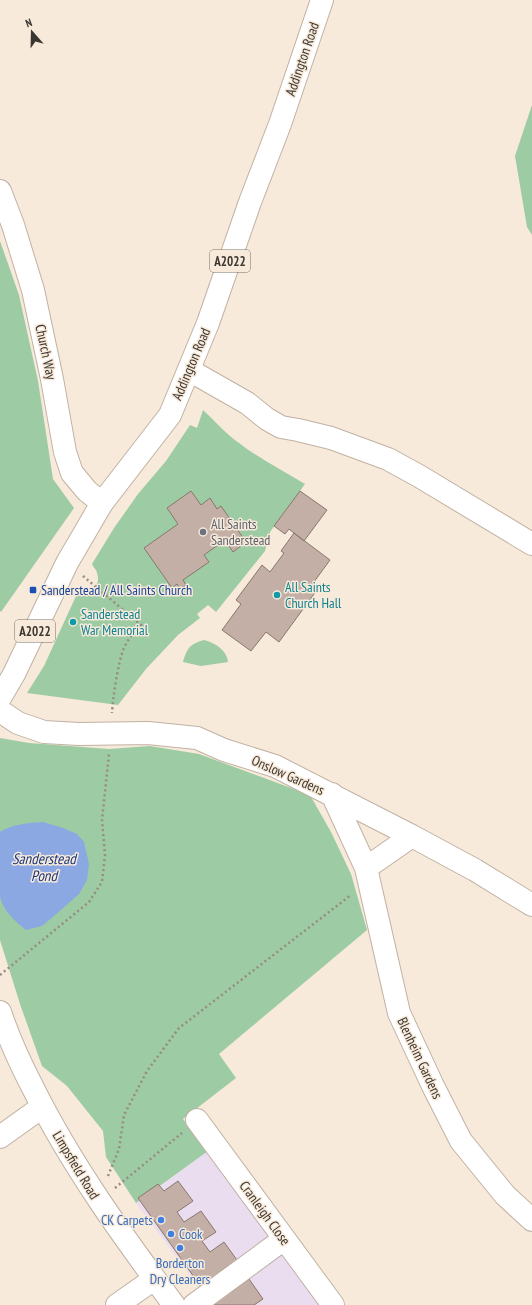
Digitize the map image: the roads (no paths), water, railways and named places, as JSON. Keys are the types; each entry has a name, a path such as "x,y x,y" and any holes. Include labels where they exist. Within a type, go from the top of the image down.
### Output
{"street":[{"name":"Addington Road","path":"0,698 14,674 67,563 102,503 170,415 208,324 250,202 280,124 322,0"},
{"name":"Church Way","path":"0,191 14,225 34,290 65,452 72,474 87,491 102,503"},
{"path":"189,370 247,403 267,419 281,427 331,438 388,459 532,544"},
{"name":"Onslow Gardens","path":"0,711 18,723 44,732 79,734 148,733 197,738 224,750 275,766 332,794 475,870 532,905"},
{"name":"Blenheim Gardens","path":"332,794 368,878 399,1013 433,1086 461,1141 505,1195 532,1220"},
{"path":"368,878 412,836"},
{"name":"Limpsfield Road","path":"0,1012 8,1036 42,1107 67,1152 99,1201 174,1305"},
{"path":"0,1137 42,1107"},
{"name":"Cranleigh Close","path":"197,1120 333,1305"},
{"path":"194,1305 284,1239"},
{"path":"117,1305 154,1278"}],"water":[{"name":"Sanderstead Pond","path":"43,822 77,834 84,842 89,864 87,880 79,894 42,926 26,930 7,912 0,897 0,832 26,823"}],"place":[{"name":"All Saints Sanderstead","path":"203,532"},
{"name":"Sanderstead / All Saints Church","path":"33,590"},
{"name":"All Saints Church Hall","path":"277,595"},
{"name":"Sanderstead War Memorial","path":"73,622"},
{"name":"CK Carpets","path":"161,1220"},
{"name":"Cook","path":"171,1234"},
{"name":"Borderton Dry Cleaners","path":"180,1248"}]}
